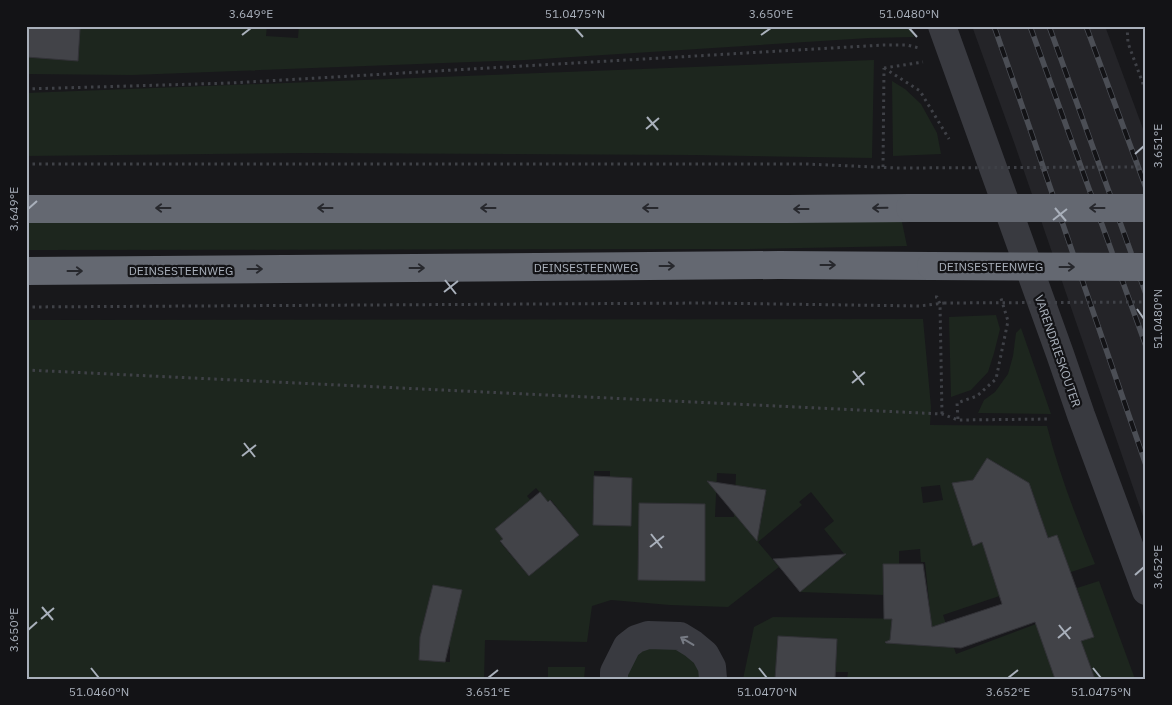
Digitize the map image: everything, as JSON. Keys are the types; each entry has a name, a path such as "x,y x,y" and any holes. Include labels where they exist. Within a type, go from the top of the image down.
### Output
{"highway":[{"path":"26,208 1146,208"},
{"name":"DEINSESTEENWEG","path":"26,271 780,265 1146,267"}],"street":[{"name":"VARENDRIESKOUTER","path":"940,45 1057,345 1080,415 1146,591"},
{"path":"614,679 614,672 626,646 648,635 680,636 693,644 705,654 712,667 713,679"}],"path":[{"path":"1127,26 1128,42 1146,92"},
{"path":"26,89 231,83 884,45 907,45 926,51 940,45"},
{"path":"883,167 884,68 926,62 940,45"},
{"path":"26,164 806,164 897,168 1146,167"},
{"path":"937,297 942,304 942,414"},
{"path":"26,307 706,303 920,306 942,304 1146,302"},
{"path":"26,370 942,414 958,420 1058,419 1080,415"}],"shaded area":[{"path":"65,26 267,26 266,36 298,38 299,26 529,26 529,29 573,26 910,26 914,37 869,38 525,60 132,75 26,74 26,57 78,60 80,30 65,28"},
{"path":"972,26 1105,26 1146,137 1146,525 1015,145"},
{"path":"874,60 872,158 306,153 26,156 26,93"},
{"path":"892,81 905,89 921,104 937,133 941,154 893,156"},
{"path":"682,220 902,222 907,246 748,249 26,250 26,222"},
{"path":"996,315 1000,329 988,372 971,390 951,397 949,317"},
{"path":"923,319 931,407 930,425 1047,426 1063,479 1095,564 943,615 956,654 1036,624 1093,636 1077,588 1099,581 1135,679 847,679 848,672 835,672 837,639 778,636 775,679 743,679 754,627 773,617 920,619 930,611 925,562 921,562 920,549 899,551 899,564 883,564 884,595 800,592 845,555 824,529 834,521 811,492 799,502 802,505 758,542 779,567 728,607 611,600 592,606 587,642 485,640 484,679 26,679 26,320","holes":["987,458 1011,472 979,471","594,471 610,471 610,501 594,501","717,473 736,474 734,517 715,517","616,477 632,478 631,525","940,485 943,500 923,503 921,487","536,488 548,502 551,500 579,535 529,576 500,542 533,503 527,496","766,491 761,521 741,518","1032,491 1048,538 1057,535 993,576 982,542 973,546 976,510","640,503 705,504 705,581 638,579","419,645 450,647 450,662 419,660"]},
{"path":"1021,328 1051,414 978,413 984,400 995,392 1008,374 1016,333"},
{"path":"647,648 678,649 693,656 701,675 699,679 627,679 633,655"},
{"path":"548,667 585,667 584,679 548,679"}],"building":[{"path":"26,26 65,26 65,28 80,29 78,61 26,57"},
{"path":"987,458 1029,483 1048,538 1057,535 1094,637 1081,641 1095,679 1055,679 1035,622 961,648 885,642 890,640 892,619 884,619 883,564 923,564 932,627 1002,604 982,542 973,546 952,483 973,480"},
{"path":"594,476 632,478 631,526 593,525"},
{"path":"707,481 766,490 757,541"},
{"path":"540,492 548,502 550,500 579,535 529,576 500,541 503,539 495,529"},
{"path":"639,503 705,504 705,581 638,580"},
{"path":"846,554 800,592 773,559"},
{"path":"433,585 462,590 445,662 419,660 420,637"},
{"path":"778,636 837,639 835,679 775,679"}],"railway":[{"path":"994,26 1146,465"},
{"path":"1030,26 1146,346"},
{"path":"1049,26 1146,294"},
{"path":"1086,26 1146,188"}]}
